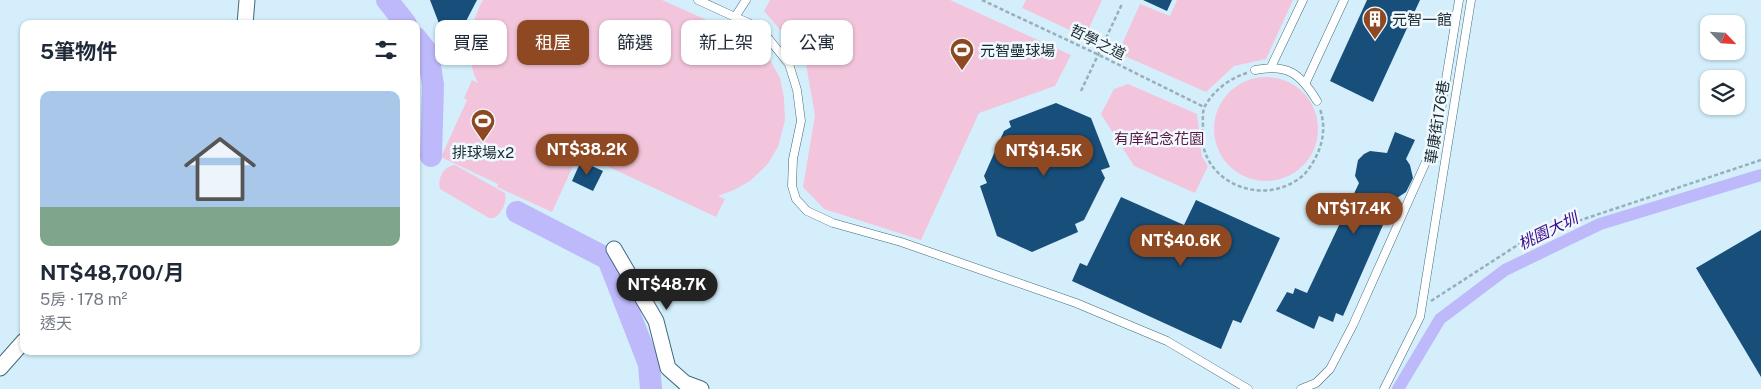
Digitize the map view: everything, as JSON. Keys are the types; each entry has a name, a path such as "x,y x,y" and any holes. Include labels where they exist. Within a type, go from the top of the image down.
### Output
{"street":[{"path":"245,20 247,0"},
{"path":"614,249 656,321 668,368 685,383 700,389"},
{"path":"0,368 20,346"}],"lane":[{"path":"698,0 760,28 789,64 797,90 801,121 793,158 792,186 796,199 807,211 833,224 900,242 1095,311 1167,341 1248,389"},
{"path":"735,18 746,0"},
{"path":"1271,67 1303,0"},
{"path":"1306,82 1344,0"},
{"path":"1301,389 1316,383 1330,369 1353,325 1429,155 1441,110 1459,0"},
{"name":"華康街176巷","path":"1384,389 1420,317 1471,0"},
{"path":"1256,70 1271,67 1289,71 1306,82 1318,100"}],"path":[{"name":"哲學之道","path":"982,0 1099,54 1204,107"},
{"path":"1081,91 1122,4"},
{"path":"1256,70 1238,76 1222,85 1204,107 1203,144 1209,160 1221,175 1237,186 1255,191 1275,190 1293,183 1306,174 1318,155 1324,136 1318,100"},
{"path":"1422,307 1530,237 1761,160"}],"green space":[{"path":"483,0 662,0 707,20 681,20 681,65 771,65 771,62 780,78 784,98 785,120 778,147 767,165 750,181 718,196 725,199 716,217 579,153 552,212 497,187 498,184 441,157 467,100 464,98 472,80 478,83 472,65 507,65 507,20 474,20"},
{"path":"770,0 950,0 1071,55 1055,86 979,113 921,240 824,209 803,187 815,115 806,65 853,65 853,20 781,20 781,31 764,11"},
{"path":"1026,0 1102,0 1085,37 1022,8"},
{"path":"1177,0 1293,0 1266,59 1234,66 1206,92 1118,53 1140,4 1170,16"},
{"path":"1266,77 1286,81 1303,92 1314,109 1318,129 1314,149 1303,166 1286,177 1266,181 1246,177 1229,166 1218,149 1214,129 1218,109 1229,92 1246,81"},
{"name":"有庠紀念花園","path":"1128,84 1197,114 1202,157 1208,166 1195,193 1134,166 1101,114 1114,89"},
{"path":"455,165 505,193 505,204 497,216 489,218 440,189 442,173"}],"building":[{"path":"430,0 477,0 467,20 438,20"},
{"path":"1143,0 1172,0 1167,11"},
{"name":"元智一館","path":"1367,0 1420,0 1373,102 1330,81"},
{"path":"1056,103 1091,118 1110,167 1101,170 1105,178 1084,220 1075,224 1078,232 1032,252 997,236 980,186 987,183 984,176 1004,131 1011,127 1009,121"},
{"path":"1395,132 1415,140 1406,159 1410,165 1413,178 1406,192 1394,200 1343,316 1336,313 1333,322 1319,316 1314,329 1276,311 1287,292 1293,294 1295,288 1307,293 1359,183 1355,176 1358,160 1370,151 1387,153"},
{"path":"581,161 603,171 593,191 572,181"},
{"path":"1121,197 1184,225 1196,200 1280,238 1241,323 1233,320 1221,349 1072,281 1080,263 1087,266"},
{"path":"1761,230 1761,377 1696,268"}],"waterway":[{"path":"387,0 403,20"},
{"path":"420,43 428,53 433,85 431,156"},
{"name":"桃園大圳","path":"1398,389 1440,319 1505,270 1600,224 1761,175"},
{"path":"517,212 608,259 649,364 651,389"}],"place":[{"name":"元智一館","path":"1375,40"},
{"name":"元智壘球場","path":"962,71"},
{"name":"排球場x2","path":"483,142"}]}
